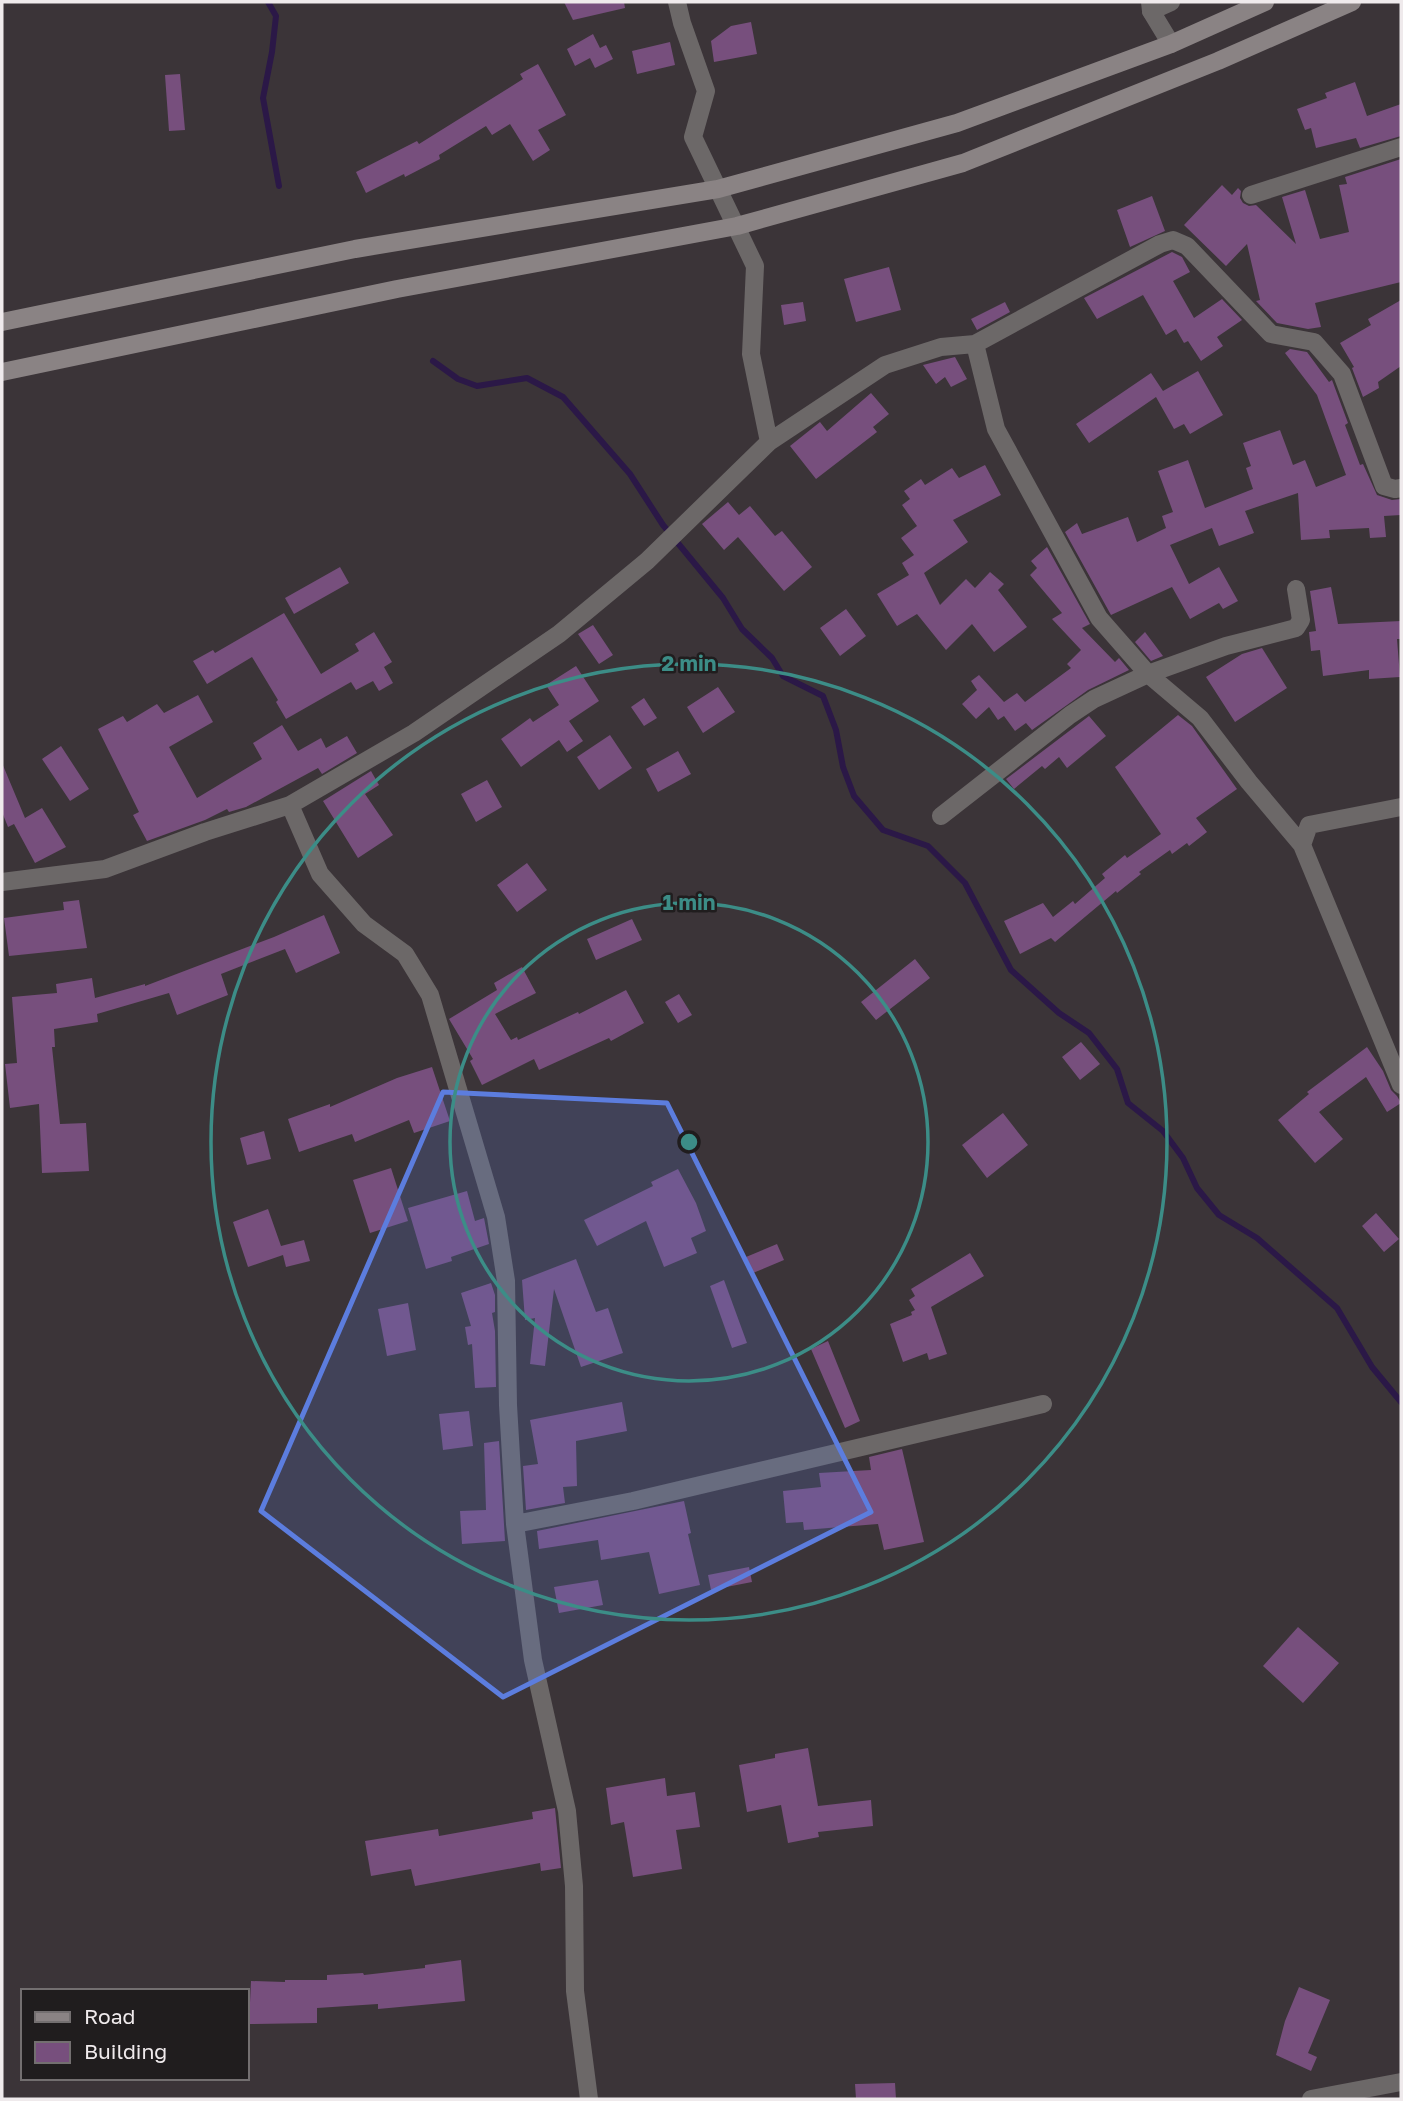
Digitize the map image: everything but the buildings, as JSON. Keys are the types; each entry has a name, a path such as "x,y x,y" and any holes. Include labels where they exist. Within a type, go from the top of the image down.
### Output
{"main road":[{"path":"2,322 355,249 718,188 957,123 1171,44 1265,2"},
{"path":"2,372 397,289 737,226 963,163 1218,61 1352,2"}],"street":[{"path":"677,2 681,23 706,92 693,137 755,267 751,354 769,442"},
{"path":"1171,2 1151,6 1171,44"},
{"path":"1251,195 1401,147"},
{"path":"2,882 105,869 290,805 414,733 559,634 647,561 769,442 885,365 941,347 975,344 1160,244 1173,240 1187,246 1272,334 1314,342 1342,374 1384,486 1401,488"},
{"path":"975,344 996,429 1100,618 1148,674 1200,718 1301,845 1401,1085"},
{"path":"941,816 1094,699 1148,674 1226,646 1296,628 1301,620 1296,589"},
{"path":"290,805 320,874 364,924 405,954 430,995 496,1217 506,1281 508,1405 515,1524 533,1660 567,1811 574,1886 575,1992 589,2099"},
{"path":"1301,845 1309,825 1401,807"},
{"path":"515,1524 646,1497 1044,1404"},
{"path":"1311,2099 1401,2082"}],"highlighted area":[{"path":"443,1092 667,1103 871,1512 503,1697 261,1511"}],"waterway":[{"path":"268,2 276,16 263,98 279,186"},
{"path":"433,361 458,379 477,386 527,378 563,397 630,474 663,525 723,598 742,629 772,658 783,676 823,696 836,730 843,767 854,796 883,830 928,846 965,883 1011,970 1059,1013 1089,1033 1117,1069 1128,1103 1163,1131 1183,1158 1197,1188 1219,1215 1257,1238 1337,1308 1372,1367 1401,1402"}]}
